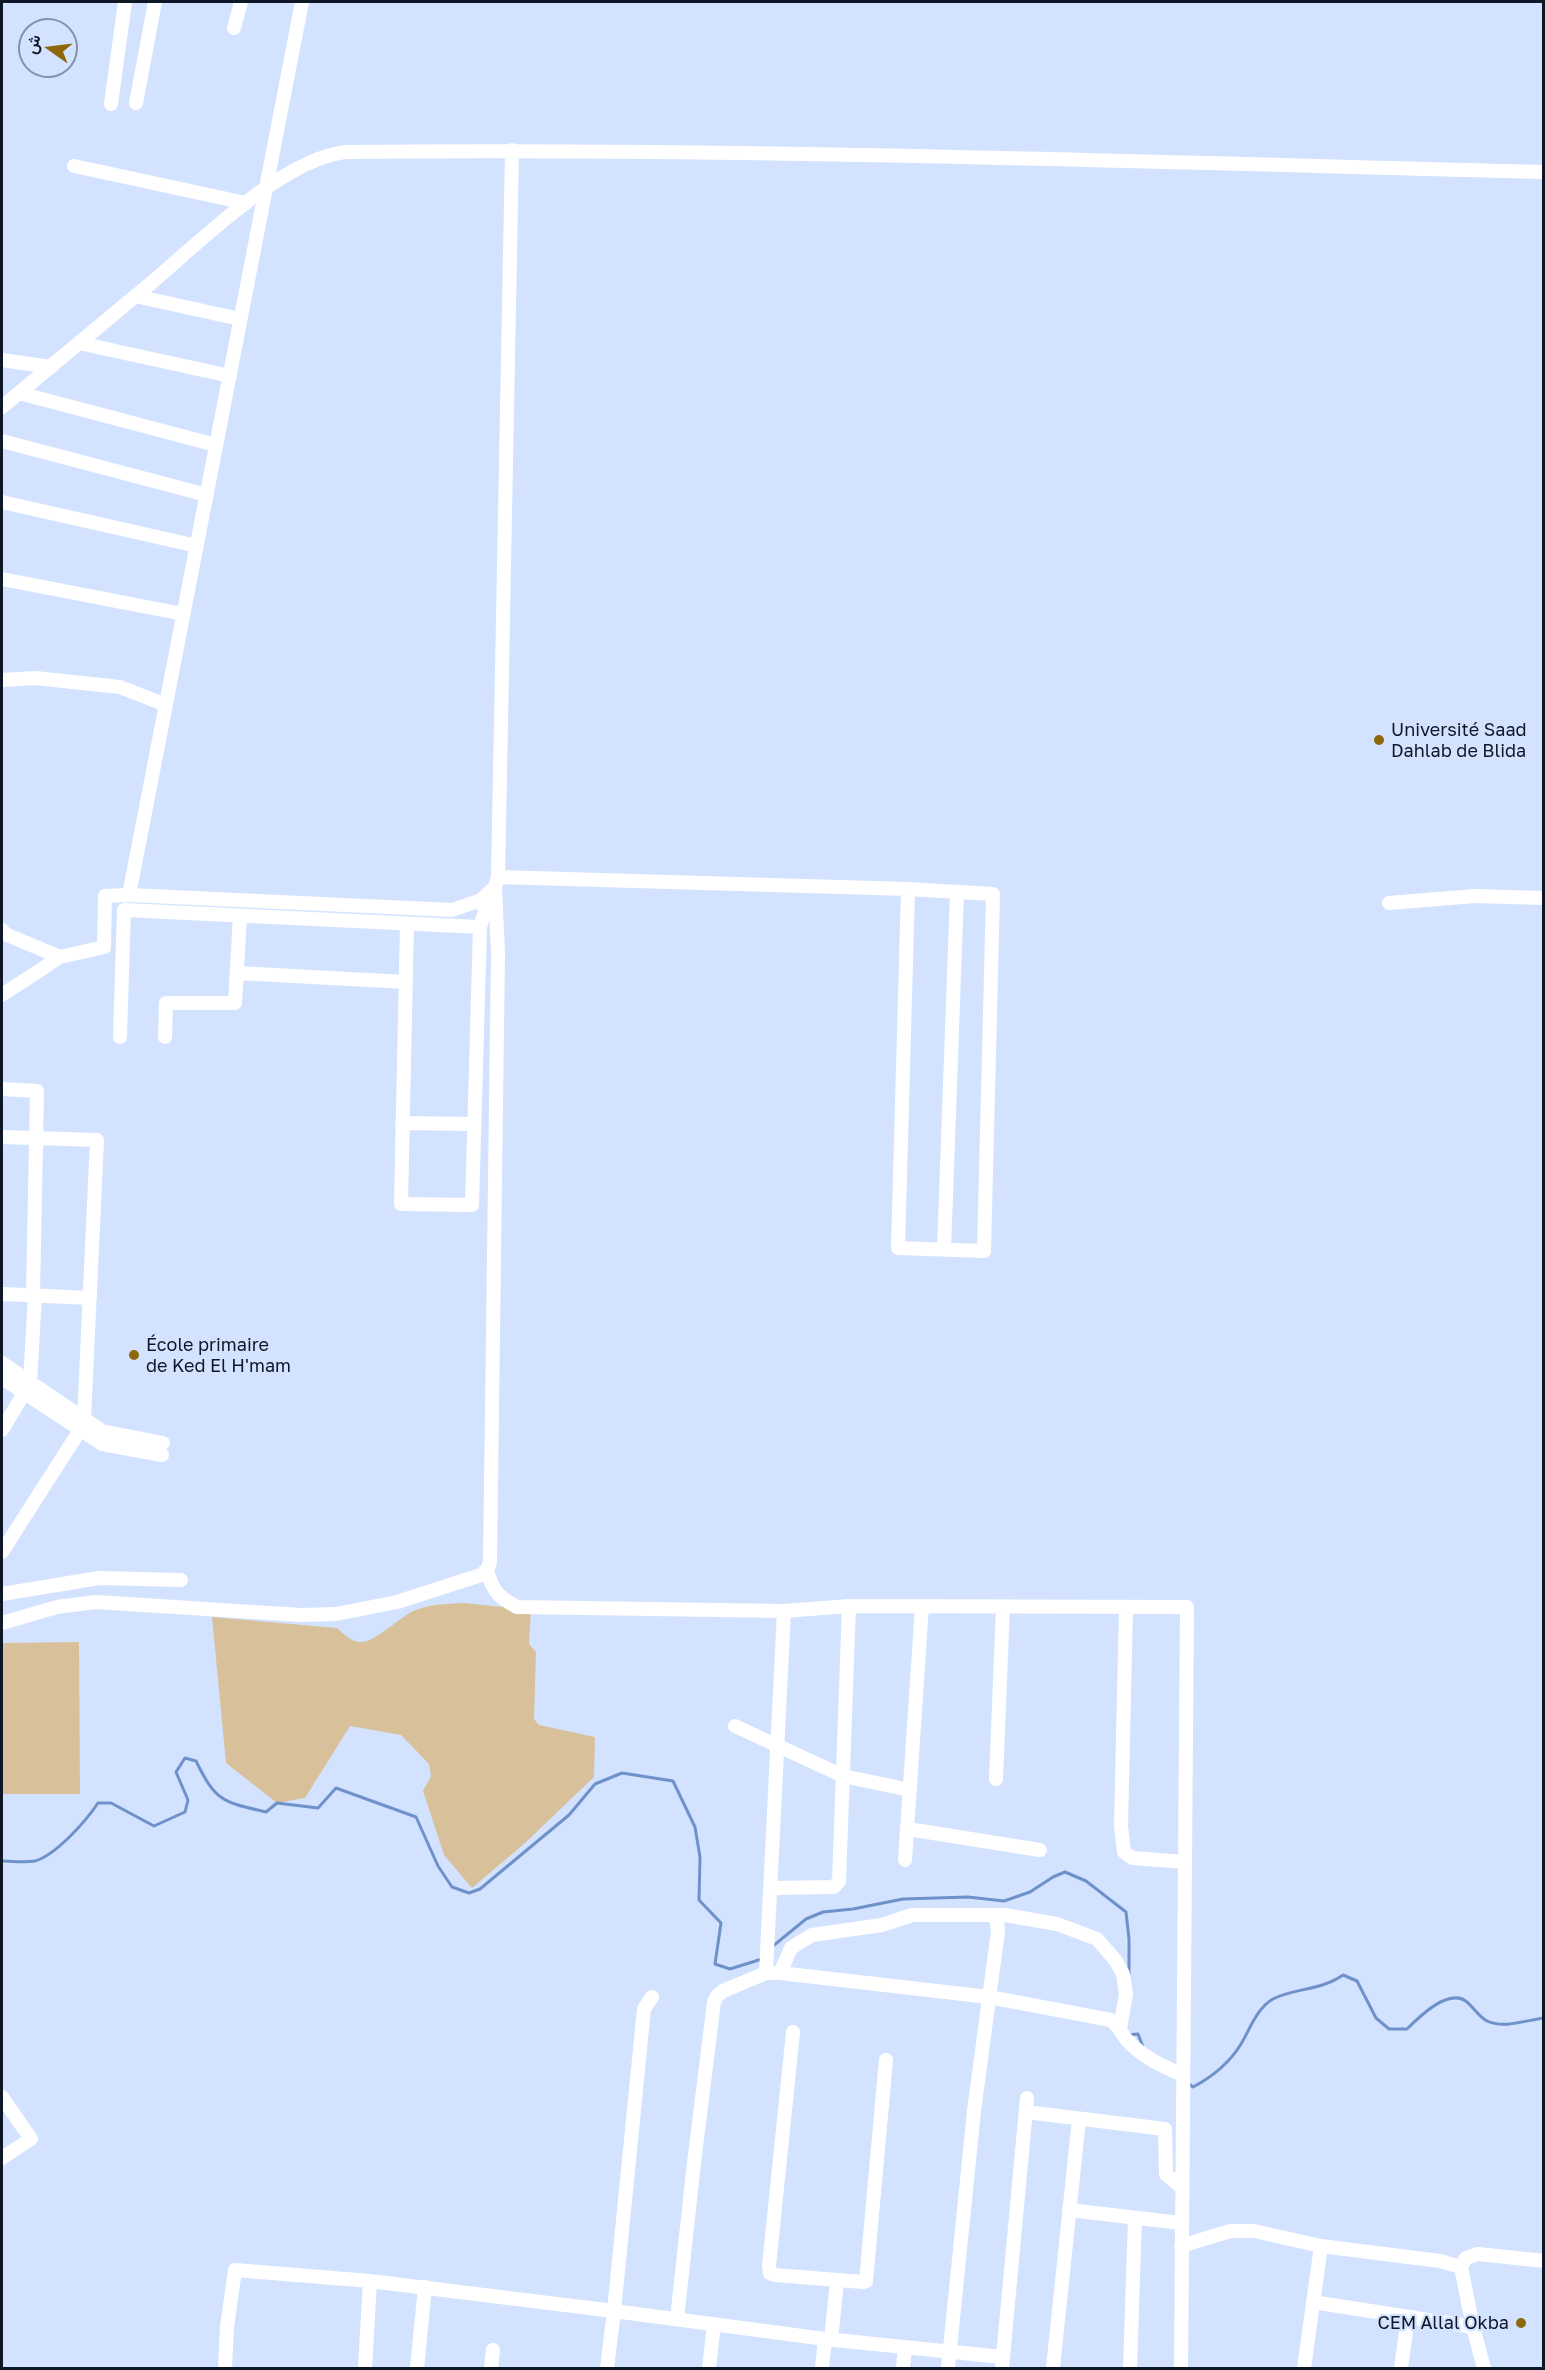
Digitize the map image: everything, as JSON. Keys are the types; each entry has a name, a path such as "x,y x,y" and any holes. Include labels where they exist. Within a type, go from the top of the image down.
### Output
{"street":[{"path":"111,104 126,2"},
{"path":"136,103 155,2"},
{"path":"234,28 240,2"},
{"path":"129,895 302,2"},
{"path":"408,923 400,1204 472,1206 480,927 496,882 512,150"},
{"path":"2,407 246,203 308,162 329,154 512,150 1045,159 1544,172"},
{"path":"74,166 246,203"},
{"path":"135,296 240,319"},
{"path":"78,343 230,376"},
{"path":"2,360 51,367"},
{"path":"19,393 216,446"},
{"path":"2,441 207,495"},
{"path":"2,502 197,546"},
{"path":"2,579 183,614"},
{"path":"2,680 35,678 120,687 166,705"},
{"path":"496,882 908,889 993,894 984,1251 898,1248 908,889"},
{"path":"944,1250 957,892"},
{"path":"2,995 60,957 104,947 105,896 129,895 452,910 487,908"},
{"path":"1389,903 1475,896 1544,898"},
{"path":"2,1623 57,1607 96,1602 301,1616 336,1614 397,1602 481,1575 487,1570 490,1562 498,977 487,908"},
{"path":"120,1037 124,910 480,927"},
{"path":"165,1037 166,1003 235,1003 240,916"},
{"path":"2,930 5,934 60,957"},
{"path":"237,974 406,982"},
{"path":"2,1089 37,1090 34,1295 27,1388 2,1430"},
{"path":"402,1123 474,1124"},
{"path":"2,1137 97,1140 82,1425 2,1552"},
{"path":"2,1294 90,1298"},
{"path":"2,1363 27,1388 82,1425 102,1444 162,1449"},
{"path":"2,1378 27,1388"},
{"path":"487,1570 491,1587 500,1598 517,1607 784,1611 849,1606 1187,1607 1181,2223 1182,2368"},
{"path":"2,1594 99,1578 181,1580"},
{"path":"770,1888 834,1887 837,1885 849,1606"},
{"path":"905,1860 922,1606"},
{"path":"996,1779 1003,1606"},
{"path":"1126,1607 1121,1826 1124,1852 1132,1858 1185,1862"},
{"path":"773,1973 770,1888 784,1611"},
{"path":"735,1726 843,1776 910,1790"},
{"path":"908,1829 1040,1850"},
{"path":"773,1973 791,1948 812,1935 882,1925 912,1915 1005,1915 1057,1924 1097,1939 1116,1961 1123,1974 1126,1994 1120,2028"},
{"path":"948,2368 974,2111 998,1931 996,1915"},
{"path":"677,2319 714,2002 723,1991 773,1973 989,1997 1111,2020 1126,2038 1152,2061 1183,2075"},
{"path":"607,2368 644,2009 652,1997"},
{"path":"793,2032 769,2266 770,2272 775,2275 863,2282 867,2277 886,2060"},
{"path":"2,2097 31,2139 2,2158"},
{"path":"225,2368 227,2327 236,2270 425,2287 714,2325 950,2352 1003,2363 1026,2105 1079,2119 1165,2129 1166,2174 1182,2188"},
{"path":"1053,2368 1079,2119"},
{"path":"1070,2210 1181,2223"},
{"path":"1130,2368 1135,2218"},
{"path":"1181,2246 1230,2231 1254,2231 1321,2246 1440,2261 1461,2267"},
{"path":"1304,2368 1321,2246"},
{"path":"1484,2368 1461,2267 1466,2258 1478,2254 1544,2261"},
{"path":"365,2368 370,2281"},
{"path":"822,2368 837,2281"},
{"path":"417,2368 425,2287"},
{"path":"1313,2302 1473,2327"},
{"path":"1401,2368 1408,2317"},
{"path":"709,2368 714,2325"},
{"path":"903,2368 905,2347"},
{"path":"491,2368 493,2350"}],"shaded area":[{"path":"464,1603 531,1610 529,1644 536,1652 534,1719 539,1725 595,1737 594,1777 525,1843 472,1888 444,1855 423,1791 431,1776 429,1764 401,1735 350,1726 305,1798 277,1803 226,1763 212,1617 337,1628 351,1639 361,1642 373,1639 413,1611 438,1605"},
{"path":"79,1642 80,1794 2,1794 2,1643"}],"waterway":[{"path":"2,1861 31,1862 43,1858 70,1837 98,1803 111,1803 154,1826 185,1812 188,1800 176,1772 185,1758 196,1761 209,1785 222,1798 251,1809 266,1812 277,1803 318,1808 336,1788 416,1817 438,1866 452,1887 469,1893 480,1889 569,1815 595,1784 622,1773 673,1781 695,1827 700,1857 699,1900 721,1923 715,1964 730,1969 762,1959"},
{"path":"773,1946 806,1919 823,1912 853,1909 903,1899 968,1897 1004,1901 1030,1892 1065,1872 1086,1881 1126,1912 1129,1974"},
{"path":"1188,2083 1193,2087 1214,2074 1226,2063 1237,2051 1258,2013 1267,2003 1281,1995 1316,1987 1343,1975 1357,1981 1376,2018 1389,2029 1407,2029 1435,2005 1452,1998 1460,1998 1467,2002 1481,2017 1494,2023 1508,2024 1544,2018"},
{"path":"1128,2035 1138,2034 1143,2047"}],"place":[{"name":"Université Saad Dahlab de Blida","path":"1379,740"},
{"name":"École primaire de Ked El H'mam","path":"134,1355"},
{"name":"CEM Allal Okba","path":"1521,2323"}]}
